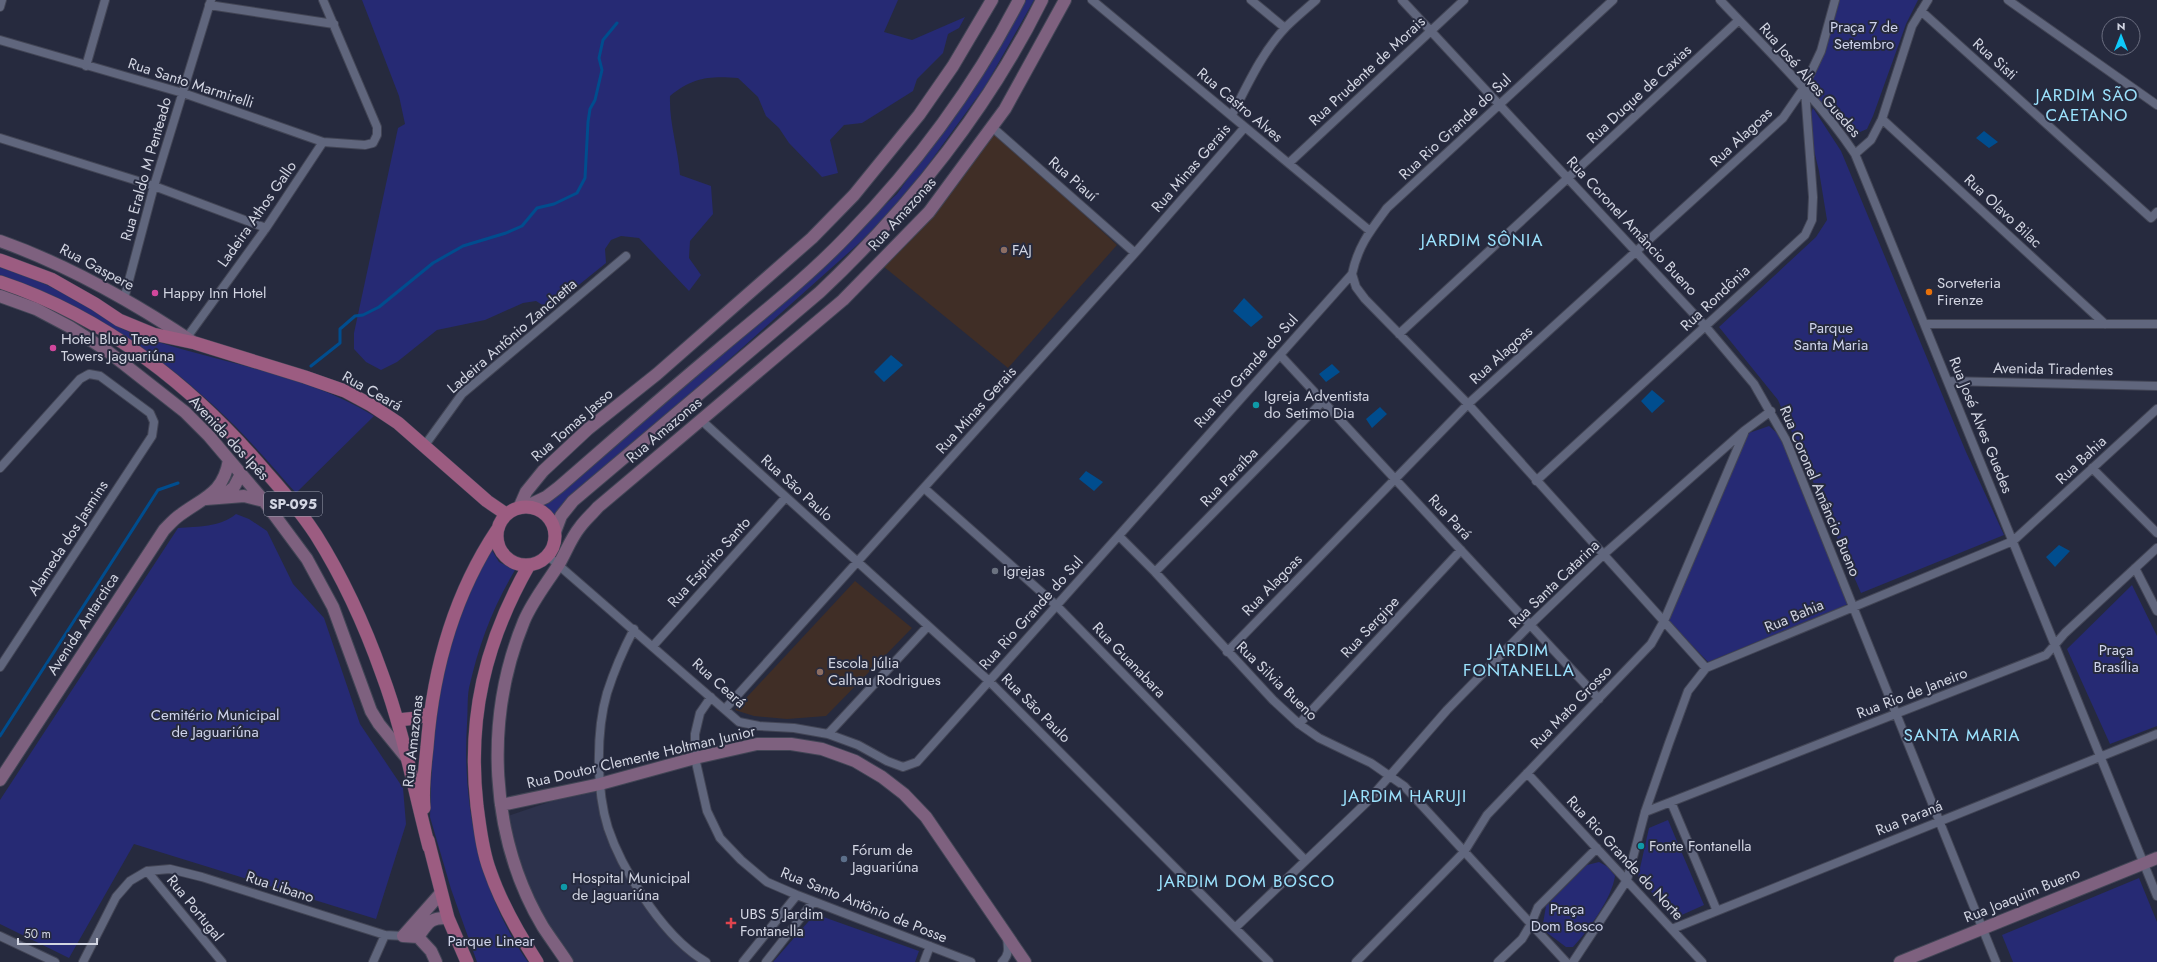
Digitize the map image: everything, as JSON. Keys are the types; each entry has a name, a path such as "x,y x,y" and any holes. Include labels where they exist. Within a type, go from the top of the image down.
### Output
{"main road":[{"name":"Rua Ceará","path":"0,260 51,279 133,327 153,334 189,341 345,391 393,419 425,445 487,501 506,514"},
{"name":"SP-095","path":"0,282 41,297 112,335 195,397 249,451 299,511 326,553 352,602 383,674 397,720 428,847"},
{"path":"497,530 497,540 500,550 506,558 518,564 529,565 539,563 548,556 555,542 555,532 552,522 544,513 535,508 522,507 506,514"},
{"name":"SP-095","path":"497,530 506,514"},
{"name":"Rua Amazonas","path":"467,962 448,918 428,847 423,801 430,713 438,662 450,625 469,578 497,530"},
{"path":"529,565 519,583 494,642 481,682 473,738 474,779 480,830 489,870 520,936 537,962"},
{"path":"397,720 417,718 430,713"}],"street":[{"path":"0,6 2,0"},
{"path":"86,66 105,0"},
{"path":"323,0 334,24"},
{"name":"Rua Tomas Jasso","path":"522,507 526,492 543,471 588,429 657,374 812,238 854,195 923,109 953,66 992,0"},
{"path":"522,507 546,497 559,487 804,277 847,236 890,189 938,130 977,75 1019,0"},
{"path":"555,532 561,516 573,501 820,292 859,255 899,212 955,143 994,87 1027,31 1042,0"},
{"name":"Rua Amazonas","path":"567,962 543,926 525,889 512,853 501,805 497,734 502,696 512,653 524,620 537,595 559,564 579,528 598,507 843,300 889,255 929,212 1005,109 1034,60 1065,0"},
{"name":"Rua Castro Alves","path":"1092,0 1370,231"},
{"path":"1251,0 1285,28"},
{"name":"Rua Minas Gerais","path":"1232,115 1250,80 1285,28 1316,0"},
{"name":"Rua Coronel Amâncio Bueno","path":"1402,0 1706,327 1754,384 1771,411 1786,440 1854,606 1996,962"},
{"name":"Rua Prudente de Morais","path":"1289,163 1464,0"},
{"name":"Rua Rio Grande do Sul","path":"903,767 917,762 1352,274 1356,255 1370,231 1387,208 1613,0"},
{"name":"Rua José Alves Guedes","path":"1720,0 1838,128 1855,154 2157,896"},
{"name":"Rua Alagoas","path":"1227,652 1394,478 1468,404 1783,118 1804,90 1821,51 1835,0"},
{"path":"1855,154 1871,140 1882,119 1912,26 1928,0"},
{"path":"2008,0 2157,105"},
{"path":"210,2 334,24"},
{"name":"Rua Eraldo M Penteado","path":"124,299 154,186 210,2"},
{"name":"Rua Sisti","path":"1921,11 2151,218 2157,212"},
{"name":"Rua Duque de Caxias","path":"1399,334 1739,20"},
{"name":"Rua Santo Marmirelli","path":"0,40 183,93 323,142 365,145 373,143 377,135 377,127 334,24"},
{"name":"Rua Rondônia","path":"1536,481 1805,235 1812,220 1813,197 1804,90"},
{"name":"Rua Olavo Bilac","path":"1882,119 2105,324"},
{"name":"Rua Piauí","path":"992,127 1135,253"},
{"name":"Rua Minas Gerais","path":"725,709 1135,253 1245,127"},
{"path":"0,138 154,186 266,228"},
{"name":"Ladeira Athos Gallo","path":"189,341 323,142"},
{"name":"Rua Gaspere","path":"0,241 37,254 124,299 155,316 189,341"},
{"name":"Ladeira Antônio Zanchetta","path":"425,445 462,394 626,256"},
{"path":"1352,274 1356,287 1365,299 1468,404 1706,668"},
{"name":"Avenida dos Ipês","path":"0,296 36,309 70,327 106,350 185,412 229,460 264,501 307,558 333,607 371,711 378,724 406,756"},
{"path":"1925,324 2157,324"},
{"name":"Rua Pará","path":"1280,355 1599,698"},
{"name":"Alameda dos Jasmins","path":"0,468 80,379 89,374 100,376 150,413 154,422 152,436 0,667"},
{"name":"Avenida Tiradentes","path":"1948,381 2157,386"},
{"name":"Rua Paraíba","path":"1156,572 1323,401"},
{"name":"Rua Bahia","path":"1573,962 1627,880 1644,812 1688,691 1706,668 2013,541 2157,409"},
{"name":"Rua Santa Catarina","path":"1235,928 1366,803 1447,710 1530,625 1603,555 1744,431 1771,411"},
{"name":"Rua São Paulo","path":"701,420 989,681 1270,962"},
{"name":"Rua Mato Grosso","path":"1356,962 1464,852 1487,815 1652,644 1664,621 1744,431"},
{"name":"Avenida Antarctica","path":"0,780 164,530 179,515 206,499 223,483 227,474 229,460"},
{"path":"2092,468 2157,534"},
{"path":"222,497 234,487 241,474"},
{"name":"Rua Guanabara","path":"924,488 1056,606 1305,860"},
{"name":"Avenida Antarctica","path":"206,499 244,496 264,501"},
{"name":"Rua Espírito Santo","path":"652,646 786,497"},
{"name":"Rua Silvia Bueno","path":"1119,536 1156,572 1227,652 1273,700 1299,724 1319,738 1370,762 1404,786 1566,962"},
{"name":"Rua Rio de Janeiro","path":"1644,812 2046,655 2056,645 2064,633 2157,548"},
{"name":"Rua Sergipe","path":"1299,724 1461,550"},
{"name":"Rua Ceará","path":"548,556 634,629 739,722 758,726 794,728 828,734 858,745 887,762 903,767"},
{"path":"2135,568 2157,611"},
{"path":"828,734 928,626"},
{"path":"634,629 619,658 607,694 600,734 600,784 608,827 627,872 658,920 694,954 706,962"},
{"name":"Rua Santo Antônio de Posse","path":"711,697 700,713 695,734 695,758 707,810 720,838 741,860 767,882 813,902 971,962"},
{"name":"Rua Paraná","path":"1672,929 2157,734"},
{"name":"Rua Doutor Clemente Holtman Junior","path":"501,805 600,784 695,758 757,744 791,744 822,749 856,761 882,777 904,794 926,817 1024,962"},
{"name":"Rua Rio Grande do Norte","path":"1527,773 1702,962"},
{"path":"1671,802 1718,910"},
{"path":"1498,962 1522,939 1531,924 1538,907 1597,848"},
{"name":"Rua Joaquim Bueno","path":"1900,962 2157,858"},
{"name":"Rua Libano","path":"147,871 170,869 202,877 386,935 403,936"},
{"path":"83,962 116,897 130,881 147,871"},
{"name":"Rua Portugal","path":"147,871 222,962"},
{"path":"403,936 441,893"},
{"path":"743,962 797,895"},
{"path":"766,962 813,902"},
{"path":"418,937 427,924 436,917 448,918"},
{"path":"1002,962 1009,950 1006,934"},
{"path":"373,962 386,935"},
{"path":"0,936 55,962"},
{"path":"403,936 418,937 431,951 436,962"},
{"path":"924,962 930,946"}],"shaded area":[{"name":"FAJ","path":"992,129 1117,245 1008,368 883,266"},
{"name":"Escola Júlia Calhau Rodrigues","path":"855,581 912,628 826,716 787,719 754,716 735,710"},
{"path":"599,785 606,827 657,921 702,962 568,962 526,888 508,816"}],"green space":[{"path":"362,0 898,0 884,32 912,40 965,17 959,28 948,34 943,53 917,79 913,91 862,123 844,125 830,140 838,173 822,177 789,143 779,128 766,116 758,97 738,78 719,77 694,81 670,96 672,126 680,175 711,186 713,214 690,241 689,258 701,275 689,291 639,238 621,236 611,240 605,249 606,263 549,309 536,301 523,303 485,320 437,330 397,362 381,370 366,362 354,349 354,333 398,128 405,124 399,96"},
{"path":"1021,0 1034,0 986,85 901,202 857,245 554,516 537,505 736,341 897,194 975,84"},
{"name":"Praça 7 de Setembro","path":"1838,0 1918,0 1906,24 1867,129 1853,135 1806,89"},
{"name":"Parque Santa Maria","path":"1813,108 1841,151 1966,452 2004,535 1861,593 1778,400 1719,327 1816,237 1827,220 1819,171 1807,122"},
{"path":"0,266 58,290 130,333 167,345 288,378 346,401 374,416 296,493 235,426 210,402 155,357 126,337 65,302 33,287 0,275"},
{"path":"1769,426 1786,441 1848,604 1708,662 1667,619 1746,434"},
{"name":"Cemitério Municipal de Jaguariúna","path":"236,514 249,519 267,531 293,584 324,618 360,724 403,788 406,824 376,919 134,844 69,958 0,924 0,800 178,528 215,524 223,522"},
{"name":"Parque Linear","path":"490,547 499,562 515,570 487,627 477,656 469,688 466,755 468,786 471,817 486,878 511,936 528,962 477,962 451,889 430,817 434,728 445,663 460,609"},
{"name":"Praça Brasília","path":"2132,585 2157,636 2157,726 2110,744 2067,649"},
{"path":"1668,820 1704,905 1675,918 1638,877 1649,828"},
{"name":"Praça Dom Bosco","path":"1599,862 1608,867 1615,876 1613,885 1604,904 1585,932 1573,947 1566,947 1542,929 1546,906 1587,865"},
{"path":"2139,878 2157,922 2157,962 2013,962 2002,935"},
{"path":"815,914 919,951 915,962 773,962"}],"water":[{"path":"1984,131 1998,142 1989,148 1976,138"},
{"path":"1244,298 1263,317 1251,327 1233,311"},
{"path":"891,355 903,365 884,382 874,372"},
{"path":"1332,364 1340,372 1326,382 1319,374"},
{"path":"1652,390 1665,401 1652,413 1641,401"},
{"path":"1380,407 1387,414 1372,428 1366,419"},
{"path":"1086,471 1103,482 1094,491 1079,479"},
{"path":"2059,545 2070,551 2055,567 2046,557"}],"waterway":[{"path":"311,366 340,343 340,329 355,316 363,315 379,307 433,263 463,246 506,233 522,226 537,208 554,204 577,193 585,178 588,122 590,109 595,100 602,70 599,58 603,40 617,23"},
{"path":"0,736 158,490 178,483"}],"place":[{"name":"FAJ","path":"1004,250"},
{"name":"Sorveteria Firenze","path":"1929,292"},
{"name":"Happy Inn Hotel","path":"155,293"},
{"name":"Hotel Blue Tree Towers Jaguariúna","path":"53,348"},
{"name":"Igreja Adventista do Setimo Dia","path":"1256,405"},
{"name":"Igrejas","path":"995,571"},
{"name":"Escola Júlia Calhau Rodrigues","path":"820,672"},
{"name":"Fonte Fontanella","path":"1641,846"},
{"name":"Fórum de Jaguariúna","path":"844,859"},
{"name":"Hospital Municipal de Jaguariúna","path":"564,887"},
{"name":"UBS 5 Jardim Fontanella","path":"731,923"}],"district":[{"name":"JARDIM SÃO CAETANO","path":"2087,105"},
{"name":"JARDIM SÔNIA","path":"1482,240"},
{"name":"JARDIM FONTANELLA","path":"1519,660"},
{"name":"SANTA MARIA","path":"1962,735"},
{"name":"JARDIM HARUJI","path":"1405,796"},
{"name":"JARDIM DOM BOSCO","path":"1247,881"}]}
